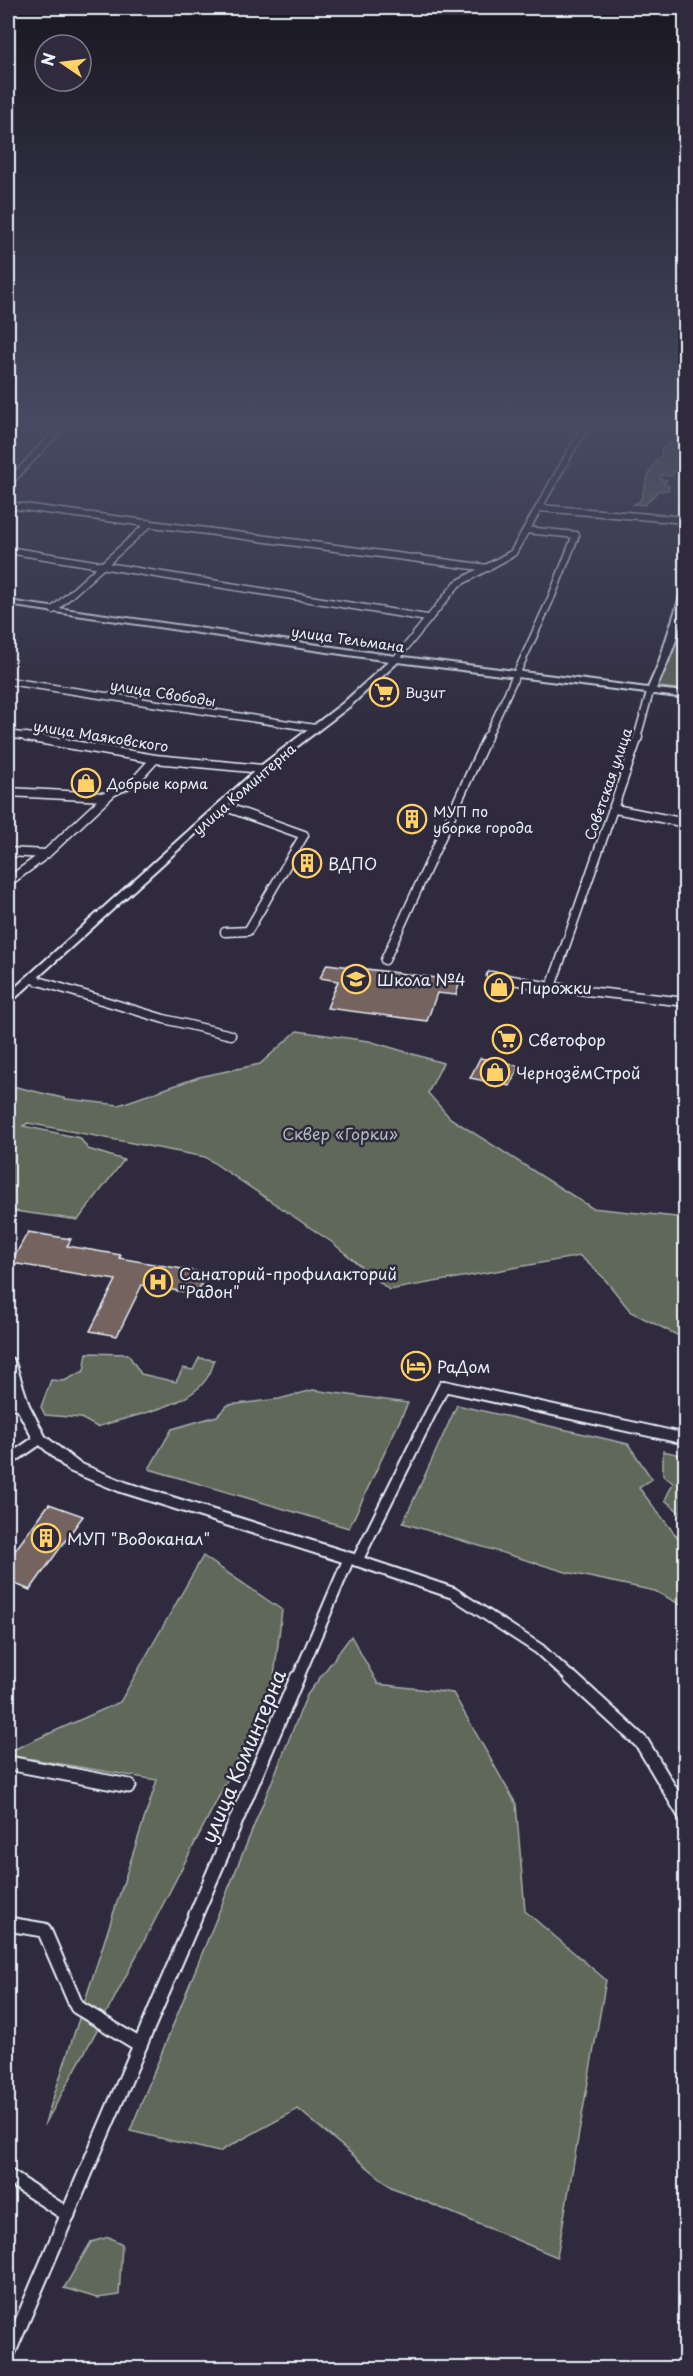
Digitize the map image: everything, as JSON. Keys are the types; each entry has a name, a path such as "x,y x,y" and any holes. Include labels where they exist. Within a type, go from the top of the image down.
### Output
{"street":[{"path":"53,610 136,536"},
{"path":"247,536 488,568"},
{"name":"улица Коминтерна","path":"9,995 32,979 262,769 346,705 396,659 457,584 513,553 523,536"},
{"path":"385,960 552,596 576,536"},
{"path":"8,550 428,618"},
{"name":"Советская улица","path":"551,987 615,809 648,707 650,692 662,665 686,589"},
{"name":"улица Тельмана","path":"8,603 514,675 650,692 686,694"},
{"name":"улица Свободы","path":"8,681 315,728"},
{"name":"улица Маяковского","path":"8,734 155,759 262,769"},
{"path":"8,882 46,854 105,797 135,781 155,759"},
{"path":"8,792 105,797"},
{"path":"224,806 304,835 248,931 225,932"},
{"path":"615,809 686,823"},
{"path":"8,852 46,854"},
{"path":"491,976 551,987 686,1002"},
{"path":"32,979 164,1019 231,1035"},
{"path":"8,1362 15,1403 40,1438 74,1467 123,1487 453,1593 539,1649 642,1743 686,1817"},
{"name":"улица Коминтерна","path":"8,2354 140,2045 353,1559 444,1386 686,1439"},
{"path":"8,1461 40,1438"},
{"path":"8,1763 129,1786"},
{"path":"8,1924 44,1930 77,2007 140,2045"},
{"path":"8,2176 68,2215"}],"green space":[{"path":"685,609 685,690 658,687"},
{"name":"Сквер «Горки»","path":"297,1031 369,1041 443,1063 428,1093 450,1118 592,1208 685,1218 685,1339 631,1312 603,1277 580,1256 389,1290 333,1243 205,1157 28,1123 23,1126 80,1138 88,1149 124,1160 78,1220 8,1210 8,1085 67,1099 119,1105 199,1077 260,1064"},
{"path":"87,1353 128,1354 141,1374 176,1382 183,1368 193,1370 199,1358 214,1360 209,1376 198,1388 184,1398 149,1412 97,1427 81,1418 45,1415 41,1407 51,1380 64,1381 84,1371"},
{"path":"313,1390 408,1403 349,1528 149,1469 172,1429 217,1416 228,1405 279,1399"},
{"path":"457,1405 628,1444 652,1479 639,1488 685,1547 685,1607 655,1591 566,1572 403,1523"},
{"path":"663,1451 685,1456 685,1517 665,1500 673,1483 663,1475"},
{"path":"203,1556 282,1610 272,1694 113,2001 44,2126 157,1780 8,1755 8,1752 120,1702"},
{"path":"351,1636 378,1684 453,1693 516,1804 525,1911 606,1980 557,2257 391,2187 298,2109 219,2152 130,2131 307,1695"},
{"path":"109,2237 122,2244 119,2295 97,2298 64,2288 91,2242"}],"building":[{"path":"327,964 460,981 456,995 437,993 427,1021 327,1008 338,981 320,978"},
{"name":"ЧернозёмСтрой","path":"480,1058 519,1066 510,1086 470,1078"},
{"name":"Санаторий-профилакторий \"Радон\"","path":"28,1232 71,1239 67,1246 121,1255 119,1258 206,1273 197,1294 142,1285 117,1336 90,1331 116,1280 11,1263"},
{"name":"МУП \"Водоканал\"","path":"49,1504 83,1516 30,1590 8,1581 8,1560"}],"place":[{"name":"Визит","path":"384,692"},
{"name":"Добрые корма","path":"86,783"},
{"name":"МУП по уборке города","path":"412,819"},
{"name":"ВДПО","path":"307,863"},
{"name":"Школа №4","path":"356,979"},
{"name":"Пирожки","path":"499,987"},
{"name":"Светофор","path":"507,1039"},
{"name":"ЧернозёмСтрой","path":"495,1072"},
{"name":"Санаторий-профилакторий \"Радон\"","path":"158,1282"},
{"name":"РаДом","path":"416,1366"},
{"name":"МУП \"Водоканал\"","path":"46,1538"}]}
